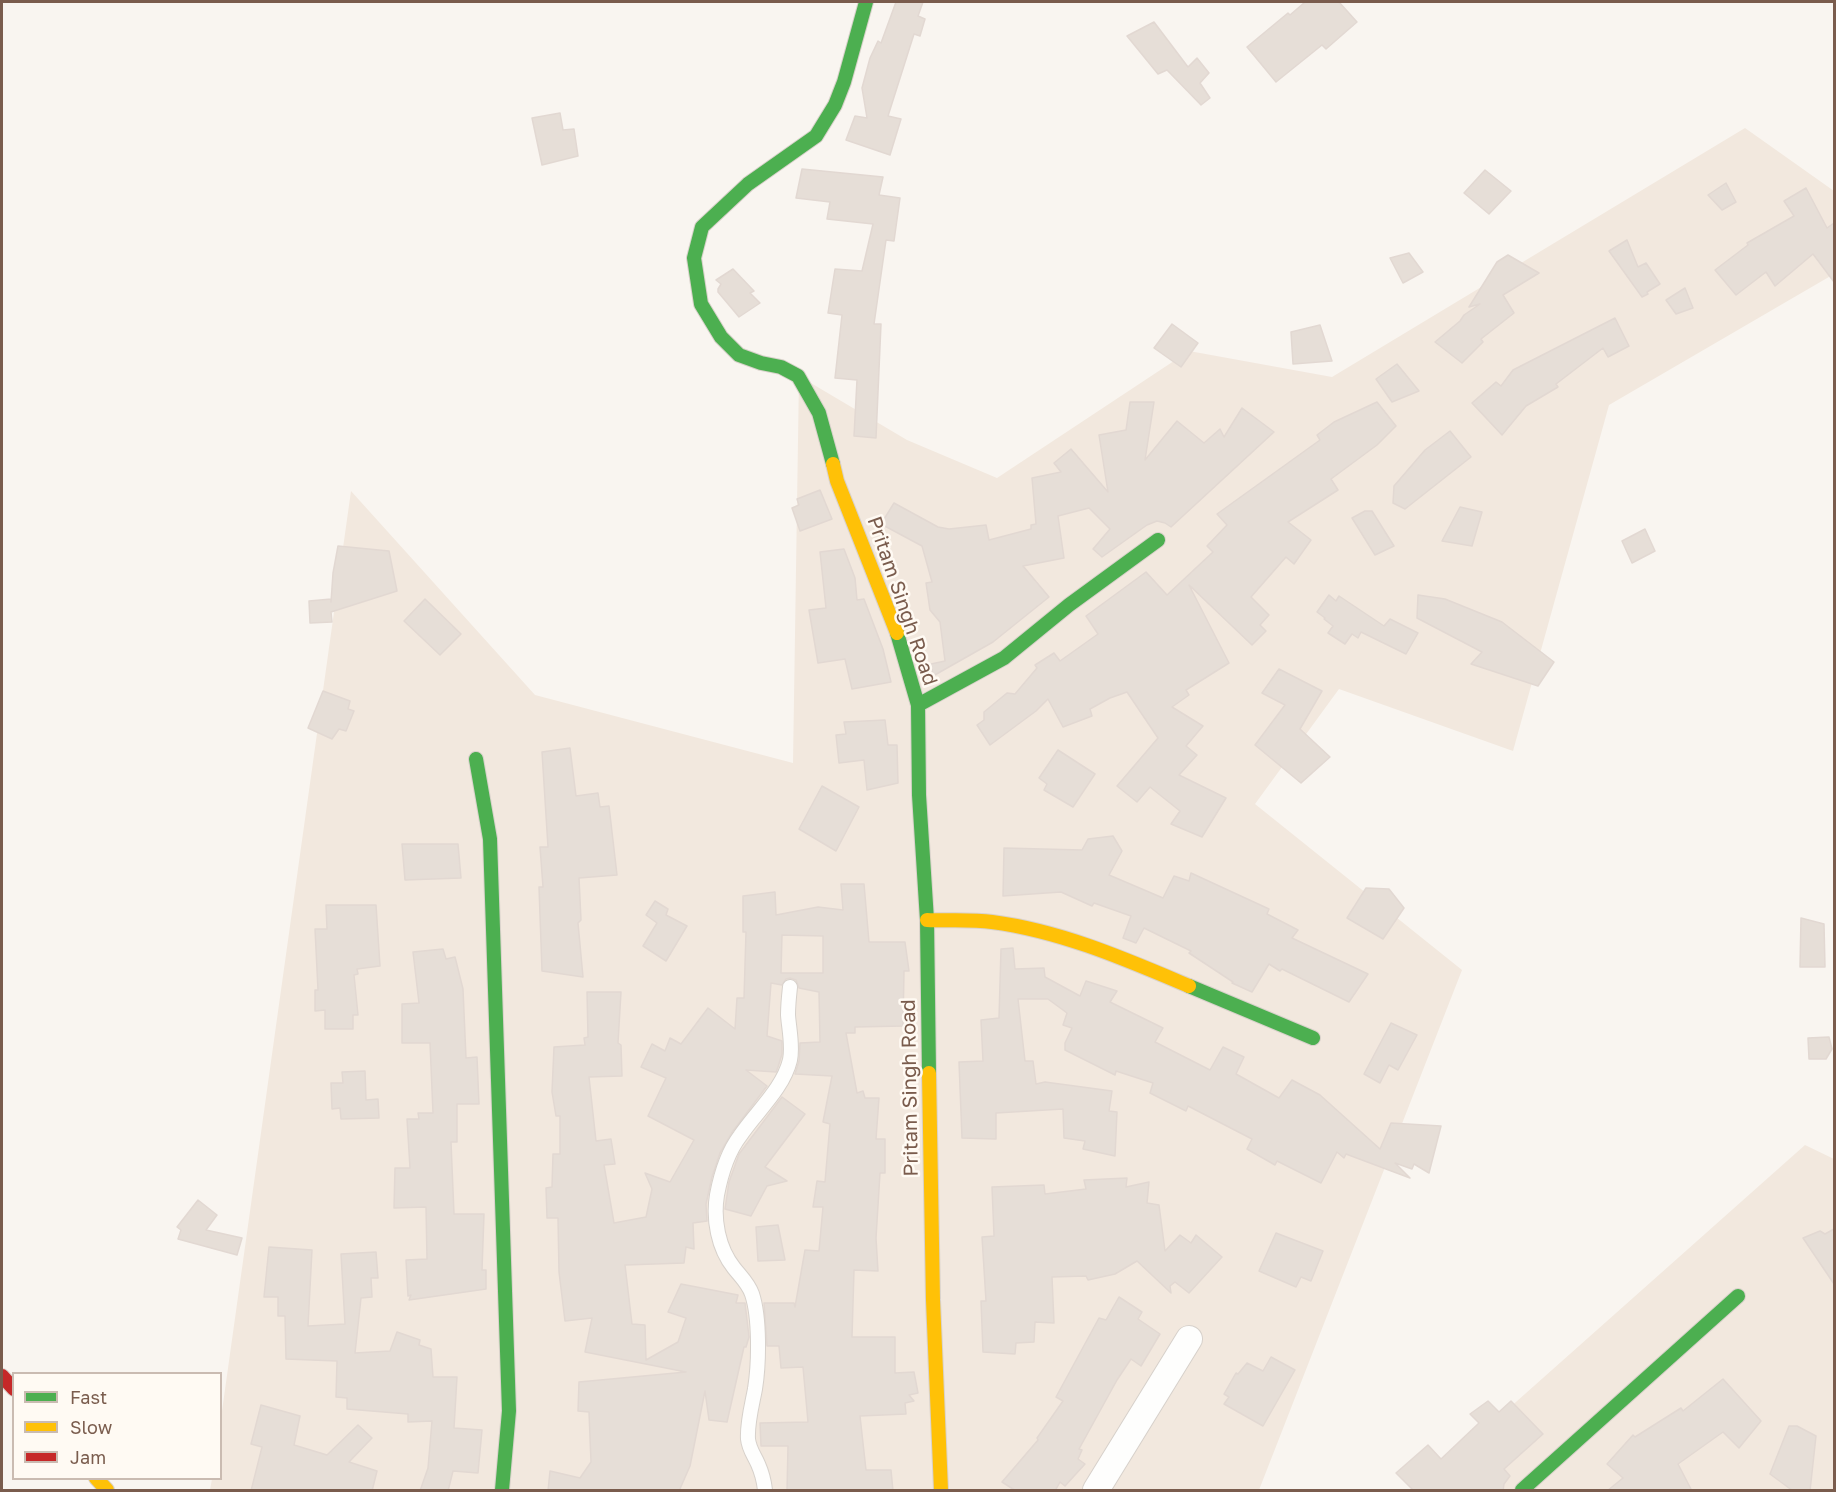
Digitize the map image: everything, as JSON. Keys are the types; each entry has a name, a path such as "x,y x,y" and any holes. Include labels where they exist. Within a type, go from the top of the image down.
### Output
{"street":[{"name":"Pritam Singh Road","path":"867,2 841,90 835,105 816,136 748,184 702,227 694,258 701,304 721,337 739,355 780,367 798,376 819,413 837,481 901,643 918,705 919,795 927,920 933,1300 941,1491"},
{"path":"918,705 1004,658 1069,605 1158,540"},
{"path":"476,759 490,839 509,1411 502,1491"},
{"path":"927,920 991,922 1057,935 1128,960 1313,1038"},
{"path":"1522,1491 1738,1296"},
{"path":"1096,1491 1189,1340"}],"lane":[{"path":"765,1491 764,1480 751,1451 748,1438 756,1379 757,1325 754,1305 748,1285 727,1259 719,1239 716,1220 717,1198 728,1156 738,1137 782,1082 790,1059 788,1013 790,987"}],"shaded area":[{"path":"1745,128 1834,191 1834,274 1609,405 1513,751 1339,689 1255,804 1462,970 1259,1490 210,1490 212,1480 222,1480 222,1411 351,491 535,695 793,763 799,376 907,440 997,478 1189,351 1332,377"},
{"path":"1805,1145 1834,1159 1834,1490 1417,1490"}],"building":[{"path":"896,2 923,2 918,16 925,19 920,36 914,34 888,116 901,119 890,155 846,140 855,116 867,118 862,88 870,58 878,41 881,43"},
{"path":"1305,2 1339,2 1357,22 1326,49 1322,45 1276,82 1247,47"},
{"path":"1154,22 1188,67 1197,58 1209,73 1200,83 1210,98 1201,105 1167,70 1158,74 1127,36"},
{"path":"560,113 563,130 574,129 578,156 542,165 532,118"},
{"path":"802,169 883,177 879,195 900,198 894,241 886,240 874,324 881,324 876,438 854,436 857,380 835,378 842,315 828,313 835,269 862,271 873,224 827,219 830,202 796,198"},
{"path":"1485,170 1511,191 1489,214 1464,193"},
{"path":"1726,183 1736,202 1722,210 1708,195"},
{"path":"1806,188 1827,228 1834,223 1834,282 1813,254 1775,286 1766,272 1736,295 1715,270 1748,245 1747,243 1794,216 1784,201"},
{"path":"1627,240 1638,267 1646,263 1660,284 1642,297 1609,251"},
{"path":"1409,253 1423,272 1403,283 1390,258"},
{"path":"1508,255 1539,273 1503,295 1514,313 1481,339 1483,342 1462,363 1435,342 1464,315 1480,304 1469,307 1497,262"},
{"path":"733,269 754,291 750,293 760,303 739,317 718,292 721,284 716,280"},
{"path":"1685,288 1693,308 1676,314 1666,300"},
{"path":"1615,318 1629,346 1608,357 1603,348 1556,384 1558,387 1526,406 1502,435 1472,403 1496,382 1501,386 1513,370"},
{"path":"1172,324 1198,343 1181,367 1154,348"},
{"path":"1320,325 1332,361 1293,364 1291,332"},
{"path":"1397,364 1419,391 1392,402 1376,379"},
{"path":"1130,402 1154,402 1145,460 1177,421 1204,443 1220,429 1224,437 1242,408 1274,432 1171,527 1157,521 1147,525 1102,557 1093,549 1110,529 1089,508 1058,516 1064,558 1023,566 1049,597 993,642 933,676 931,664 945,661 940,622 930,610 926,583 932,582 922,546 881,524 894,503 938,527 949,529 986,525 989,540 1031,529 1031,525 1036,524 1032,478 1061,472 1054,463 1071,449 1108,492 1099,435 1126,430"},
{"path":"1377,402 1396,426 1377,445 1331,479 1338,490 1288,522 1311,540 1294,564 1286,557 1251,597 1269,615 1260,625 1266,631 1252,645 1189,585 1229,663 1186,690 1189,695 1172,707 1203,726 1186,746 1197,755 1179,775 1226,798 1202,837 1171,824 1180,811 1150,787 1137,802 1117,786 1158,738 1127,692 1090,709 1092,716 1063,727 1048,699 1036,711 990,745 977,725 984,720 984,712 1007,693 1015,694 1037,668 1035,665 1054,653 1060,661 1098,634 1086,616 1146,572 1167,595 1213,552 1207,546 1227,525 1217,514 1320,440 1317,435 1334,422"},
{"path":"1450,431 1471,457 1405,509 1393,503 1394,486 1425,450"},
{"path":"820,490 832,519 800,531 792,508 799,505 797,499"},
{"path":"1460,507 1482,512 1472,546 1442,541"},
{"path":"1365,511 1372,511 1394,546 1375,555 1352,518"},
{"path":"1645,529 1655,551 1632,563 1622,541"},
{"path":"338,546 389,551 397,591 331,612 332,622 310,623 309,601 331,599 331,602"},
{"path":"844,549 855,578 857,600 864,599 883,649 891,682 852,689 845,659 818,663 809,610 826,608 820,552"},
{"path":"1329,595 1336,601 1339,596 1384,626 1390,619 1418,633 1406,654 1361,632 1358,638 1352,634 1345,644 1328,633 1333,626 1317,612"},
{"path":"1418,595 1445,599 1502,622 1554,662 1538,686 1471,664 1482,652 1417,618"},
{"path":"425,599 461,634 440,655 404,621"},
{"path":"1279,669 1322,691 1300,729 1330,757 1301,783 1255,745 1285,705 1262,693"},
{"path":"323,691 350,701 348,709 354,711 346,731 339,729 332,739 308,728"},
{"path":"885,720 888,745 897,745 898,783 867,790 864,760 839,763 836,735 846,734 844,722"},
{"path":"570,748 576,796 598,793 600,807 609,806 617,875 579,878 581,920 578,923 583,977 542,971 539,887 543,887 540,847 548,847 542,752"},
{"path":"1058,750 1095,774 1073,807 1044,790 1047,784 1039,778"},
{"path":"822,786 859,807 836,851 799,829"},
{"path":"1113,836 1122,851 1109,875 1163,898 1174,876 1189,881 1191,873 1269,909 1267,914 1298,930 1292,938 1368,974 1349,1002 1269,964 1252,992 1232,983 1189,953 1191,951 1144,928 1136,943 1123,938 1131,916 1094,903 1092,906 1061,892 1003,896 1004,848 1082,850 1088,839"},
{"path":"402,844 458,844 461,878 405,880"},
{"path":"841,884 864,884 869,942 905,942 909,971 904,971 903,1026 855,1027 855,1033 846,1033 857,1093 863,1091 865,1098 879,1098 876,1139 885,1139 885,1173 880,1173 876,1238 878,1271 854,1270 852,1337 895,1337 895,1373 914,1372 918,1393 909,1395 914,1401 905,1403 906,1414 860,1416 866,1470 891,1470 893,1491 787,1491 788,1446 761,1446 760,1423 808,1422 803,1367 781,1368 779,1346 767,1346 764,1303 794,1303 795,1307 805,1250 819,1251 823,1207 813,1207 817,1181 825,1182 830,1124 823,1122 832,1076 795,1074 799,1061 800,1043 820,1042 819,992 799,988 796,980 790,978 786,979 782,985 771,983 767,1036 782,1041 782,1054 778,1067 776,1072 746,1070 767,1086 733,1131 720,1153 706,1204 707,1221 693,1223 694,1249 686,1247 684,1263 625,1265 632,1324 645,1325 646,1360 678,1342 686,1318 668,1312 681,1284 738,1295 736,1303 745,1303 749,1337 744,1347 727,1422 709,1420 705,1391 690,1466 679,1491 548,1491 550,1471 580,1478 591,1462 589,1412 578,1411 579,1382 686,1372 585,1352 592,1318 565,1321 559,1272 558,1218 547,1218 546,1188 552,1187 553,1154 560,1154 560,1116 556,1116 552,1092 554,1047 585,1045 584,1038 588,1037 587,992 621,992 618,1043 621,1045 622,1076 589,1077 596,1141 611,1139 615,1164 604,1165 614,1223 646,1217 652,1189 645,1173 670,1182 694,1140 648,1116 666,1078 641,1067 652,1044 665,1051 670,1038 681,1044 708,1008 735,1029 737,998 744,998 746,932 743,932 743,896 775,892 776,915 818,907 843,910","holes":["782,935 823,936 823,973 781,973"]},
{"path":"1366,888 1389,889 1404,908 1383,939 1347,918"},
{"path":"655,901 668,909 666,915 687,926 666,961 643,946 657,923 646,915"},
{"path":"326,905 376,905 380,966 357,969 358,974 354,975 358,1015 353,1015 353,1029 325,1029 325,1010 315,1011 315,990 318,990 315,929 327,929"},
{"path":"1801,918 1824,924 1825,967 1800,967"},
{"path":"1013,948 1015,969 1044,968 1045,977 1080,996 1086,981 1117,991 1110,1002 1163,1028 1155,1042 1210,1070 1223,1047 1244,1057 1236,1074 1279,1098 1292,1080 1320,1095 1380,1149 1391,1123 1441,1126 1429,1173 1414,1164 1412,1169 1395,1163 1410,1178 1346,1154 1344,1158 1337,1152 1321,1183 1277,1161 1275,1165 1247,1149 1252,1139 1188,1106 1186,1111 1150,1093 1153,1083 1116,1071 1115,1075 1065,1050 1065,1043 1072,1028 1063,1025 1067,1013 1048,999 1018,999 1025,1061 1033,1061 1036,1084 1045,1082 1112,1091 1109,1111 1117,1112 1115,1156 1083,1149 1085,1141 1064,1138 1063,1109 996,1113 996,1139 962,1138 959,1062 983,1061 981,1020 999,1018 1001,949"},
{"path":"443,949 446,959 455,957 463,989 466,1058 477,1057 479,1104 457,1104 457,1142 451,1142 454,1214 484,1214 482,1270 486,1270 486,1289 409,1300 411,1295 408,1296 406,1260 427,1259 426,1207 394,1208 395,1168 410,1168 407,1119 419,1119 418,1113 433,1113 430,1043 402,1043 402,1004 419,1003 413,952"},
{"path":"1391,1023 1417,1035 1398,1070 1389,1065 1380,1083 1364,1074"},
{"path":"1829,1037 1832,1049 1826,1059 1809,1059 1808,1038"},
{"path":"365,1071 366,1100 378,1099 379,1118 341,1119 340,1108 332,1109 331,1083 343,1083 342,1072"},
{"path":"782,1097 805,1114 765,1167 787,1181 767,1186 751,1216 725,1209 729,1182 739,1154"},
{"path":"1127,1178 1126,1187 1149,1182 1147,1203 1159,1205 1165,1251 1180,1235 1191,1243 1196,1235 1222,1257 1189,1293 1175,1282 1170,1286 1171,1293 1137,1261 1115,1274 1088,1280 1086,1276 1052,1277 1054,1323 1035,1322 1034,1342 1016,1343 1015,1354 983,1352 981,1301 986,1301 982,1237 994,1236 992,1187 1044,1185 1045,1194 1086,1189 1084,1180"},
{"path":"198,1200 217,1215 206,1230 242,1238 237,1255 178,1239 181,1230 177,1227"},
{"path":"778,1225 785,1260 758,1261 756,1227"},
{"path":"1834,1229 1834,1284 1803,1238 1820,1231 1825,1234"},
{"path":"1276,1233 1323,1251 1311,1281 1301,1277 1296,1287 1259,1271"},
{"path":"269,1247 312,1250 308,1326 345,1324 341,1254 376,1252 378,1278 371,1278 372,1297 361,1298 355,1353 390,1351 397,1332 420,1340 419,1345 431,1349 433,1377 457,1377 454,1428 482,1430 478,1473 453,1471 448,1491 420,1491 428,1468 432,1421 408,1422 408,1414 347,1409 347,1398 336,1397 337,1361 286,1359 285,1316 278,1316 278,1297 264,1297"},
{"path":"1119,1297 1142,1312 1138,1319 1160,1334 1141,1366 1131,1359 1117,1380 1079,1449 1082,1450 1078,1459 1085,1464 1065,1486 1060,1482 1055,1491 1016,1491 1002,1482 1038,1440 1037,1438 1063,1401 1056,1397 1099,1318 1106,1320"},
{"path":"1271,1357 1295,1370 1263,1426 1224,1404 1229,1397 1224,1394 1236,1373 1238,1374 1247,1363 1263,1371"},
{"path":"1723,1379 1761,1421 1739,1448 1723,1432 1678,1464 1692,1491 1607,1491 1623,1478 1607,1464 1633,1435 1635,1437 1681,1408 1683,1411"},
{"path":"1488,1401 1499,1412 1511,1401 1543,1434 1504,1469 1510,1476 1504,1484 1503,1491 1414,1491 1396,1473 1428,1445 1441,1459 1479,1423 1470,1414"},
{"path":"261,1405 300,1416 294,1445 327,1455 358,1425 372,1438 349,1462 377,1471 372,1491 251,1491 262,1447 251,1444"},
{"path":"1789,1426 1797,1426 1816,1436 1810,1491 1793,1491 1770,1474"}],"traffic: fast":[{"path":"833,464 819,413 798,376 781,367 739,355 721,337 701,304 694,258 702,227 748,184 816,136 835,105 844,82 866,2"},
{"path":"918,705 1004,658 1069,605 1158,540"},
{"path":"897,633 918,705 919,795 927,920 929,1073"},
{"path":"476,759 490,839 509,1411 502,1490"},
{"path":"1189,986 1313,1038"},
{"path":"1522,1490 1738,1296"}],"traffic: slow":[{"path":"833,464 837,481 897,633"},
{"path":"927,920 984,921 1043,932 1092,947 1189,986"},
{"path":"929,1073 933,1300 941,1490"},
{"path":"98,1480 107,1490"}],"traffic: jam":[{"path":"2,1376 12,1387"}]}
